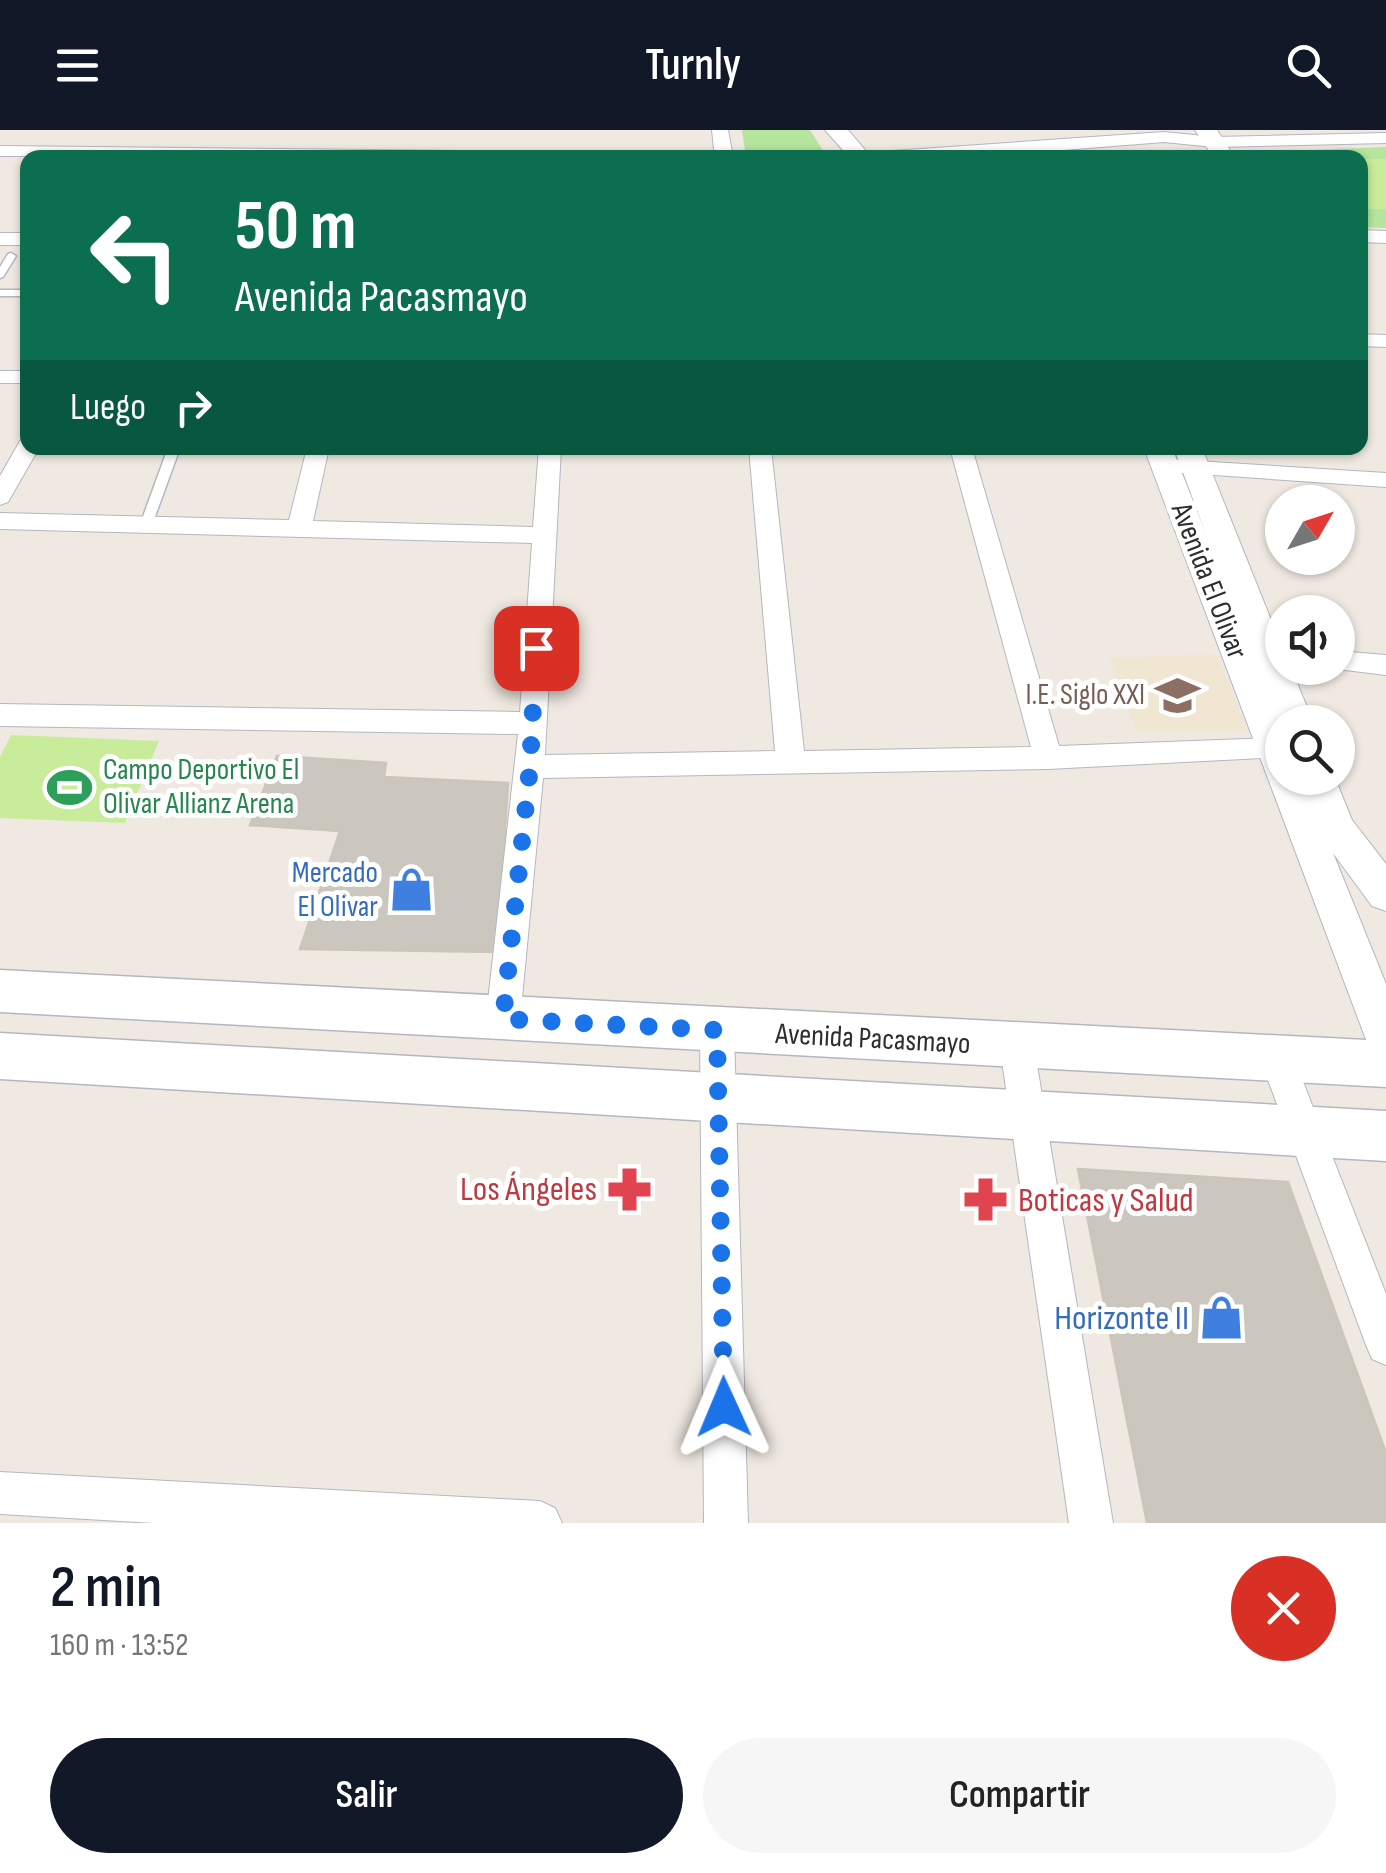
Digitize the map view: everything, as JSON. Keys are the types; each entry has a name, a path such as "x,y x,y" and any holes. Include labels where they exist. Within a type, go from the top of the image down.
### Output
{"main road":[{"name":"Avenida Pacasmayo","path":"0,991 1386,1064"},
{"path":"0,1056 1386,1136"}],"street":[{"path":"57,149 70,130"},
{"path":"836,130 855,150"},
{"path":"968,130 987,150"},
{"path":"1051,130 1074,150"},
{"path":"1087,150 1164,136 1215,143 1386,138"},
{"path":"28,150 82,150"},
{"path":"0,497 23,455"},
{"path":"298,529 316,455"},
{"path":"503,1019 530,767 550,455"},
{"path":"761,455 790,759"},
{"path":"963,455 1048,758"},
{"path":"1177,457 1386,480"},
{"name":"Avenida El Olivar","path":"1177,457 1263,654 1271,705"},
{"path":"0,520 544,536"},
{"path":"1263,654 1287,705"},
{"path":"1355,662 1386,665"},
{"path":"0,714 530,723"},
{"path":"530,767 790,759 1048,758 1265,765"},
{"name":"Avenida El Olivar","path":"1291,795 1386,1038"},
{"path":"1323,795 1336,828 1386,894"},
{"path":"717,1030 726,1523"},
{"path":"1017,1046 1091,1523"},
{"path":"1278,1061 1386,1345"},
{"path":"0,1493 540,1523"}],"lane":[{"path":"0,275 6,248"},
{"path":"147,522 171,455"}],"shaded area":[{"name":"I.E. Siglo XXI","path":"1217,654 1248,732 1136,731 1110,658"}],"green space":[{"path":"742,130 810,130 823,150 745,150"},
{"path":"1386,147 1386,228 1368,227 1368,150 1307,150"},
{"path":"1368,159 1386,159 1386,209 1369,209"},
{"name":"Campo Deportivo El Olivar Allianz Arena","path":"11,735 159,741 125,823 0,818 0,757"}],"building":[{"name":"Mercado El Olivar","path":"277,756 386,763 384,777 508,783 497,952 300,949 340,831 250,825"},
{"name":"Horizonte II","path":"1078,1169 1288,1182 1386,1453 1386,1523 1147,1523"}],"place":[{"name":"I.E. Siglo XXI","path":"1178,695"},
{"name":"Campo Deportivo El Olivar Allianz Arena","path":"70,787"},
{"name":"Mercado El Olivar","path":"411,890"},
{"name":"Los Ángeles","path":"630,1189"},
{"name":"Boticas y Salud","path":"985,1200"},
{"name":"Horizonte II","path":"1222,1318"}],"route":[{"path":"536,648 530,767 503,1019 717,1030 724,1407"}]}
